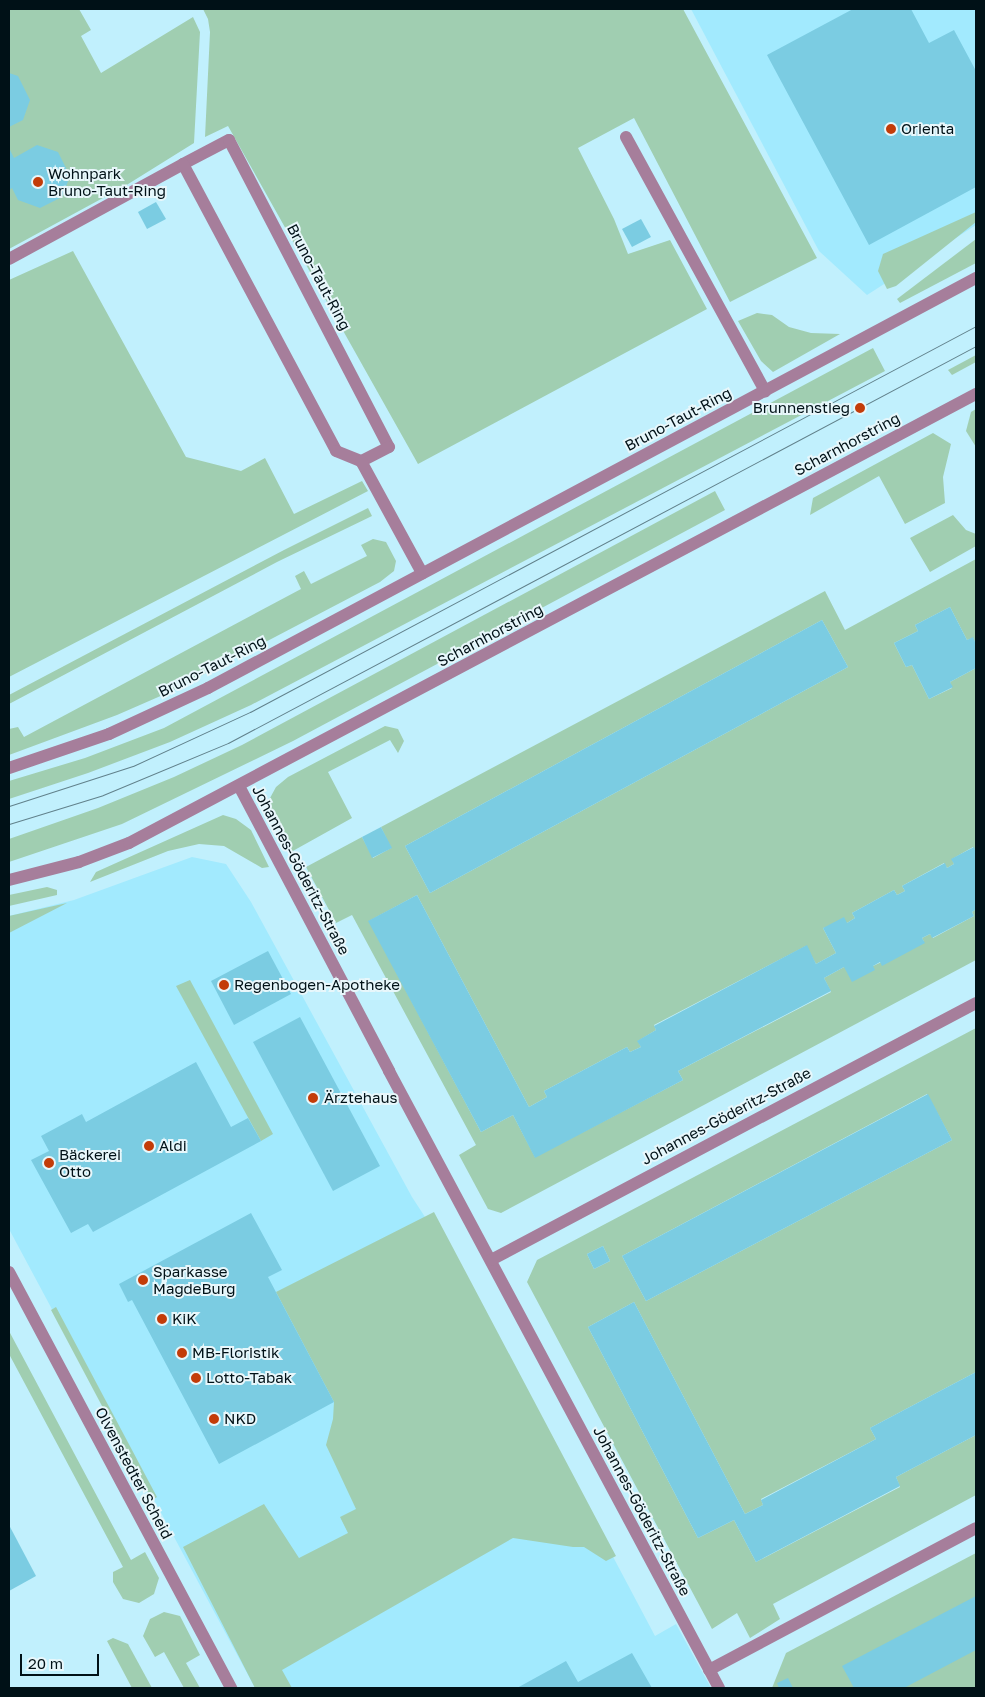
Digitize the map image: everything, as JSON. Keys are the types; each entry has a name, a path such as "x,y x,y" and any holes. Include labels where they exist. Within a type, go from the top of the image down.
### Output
{"street":[{"path":"626,137 765,391"},
{"name":"Bruno-Taut-Ring","path":"9,259 229,140 389,447 361,461"},
{"path":"183,164 336,451 361,461 422,573"},
{"name":"Bruno-Taut-Ring","path":"9,768 93,740 167,708 233,675 976,278"},
{"name":"Scharnhorstring","path":"9,880 80,862 113,850 239,786 976,394"},
{"name":"Johannes-Göderitz-Straße","path":"239,786 388,1071 719,1688"},
{"name":"Johannes-Göderitz-Straße","path":"491,1260 976,1003"},
{"name":"Olvenstedter Scheid","path":"9,1272 231,1688"},
{"path":"709,1670 976,1528"}],"shaded area":[{"path":"691,9 976,9 976,225 867,295 819,251"},
{"path":"192,857 226,864 251,902 412,1197 468,1283 655,1636 676,1624 711,1688 255,1688 9,1229 9,916 74,900"}],"green space":[{"path":"9,9 79,9 91,30 81,36 101,73 193,17 200,32 194,143 125,186 9,249"},
{"path":"203,9 683,9 817,258 730,302 634,118 578,148 614,219 628,254 670,240 707,309 418,464 228,126 205,137 210,32 208,19"},
{"path":"976,212 976,222 896,286 887,289 878,271 883,254"},
{"path":"976,239 976,263 900,303 897,299"},
{"path":"73,251 186,457 241,471 265,458 294,514 362,481 368,491 9,677 9,280"},
{"path":"757,313 772,315 789,327 811,333 840,334 773,372 761,361 738,321"},
{"path":"873,348 885,371 251,705 170,742 88,773 9,799 9,781 85,758 164,728"},
{"path":"976,355 976,362 952,375 948,370"},
{"path":"976,409 976,447 966,431 971,412"},
{"path":"933,433 951,444 943,477 945,503 905,524 879,476 810,515 813,498"},
{"path":"715,491 725,510 293,741 122,824 9,862 9,839 98,808 174,777 242,745"},
{"path":"368,508 372,516 277,562 9,704 9,695 284,550"},
{"path":"953,515 966,530 976,534 976,546 930,572 910,538"},
{"path":"373,539 386,542 396,561 394,571 380,582 172,691 117,715 9,755 9,729 18,727 24,737 301,589 295,576 304,571 311,584 367,556 361,545"},
{"path":"976,559 976,644 973,638 967,640 950,607 915,625 918,631 894,643 906,667 912,665 929,699 952,688 950,682 976,668 976,852 973,847 952,859 954,864 947,868 944,863 902,886 905,891 897,895 894,890 852,913 855,918 847,923 823,928 836,953 816,964 806,946 654,1025 656,1030 638,1041 641,1047 630,1052 627,1047 544,1091 547,1097 529,1107 417,895 369,921 481,1132 513,1115 535,1157 683,1080 678,1071 831,992 824,978 844,967 873,966 924,942 922,938 930,934 933,938 974,916 972,912 976,909 976,960 501,1213 488,1209 459,1155 476,1145 352,915 336,923 306,867 362,837 373,858 391,848 381,827 825,591 845,630","holes":["822,620 848,667 430,893 405,846"]},
{"path":"385,726 398,729 404,741 398,753 390,740 328,772 352,818 291,852 269,810 270,798 276,787 288,777"},
{"path":"223,815 236,819 251,830 269,867 262,868 224,846 199,844 168,851 90,882 96,872"},
{"path":"47,887 57,890 57,895 9,906 9,895"},
{"path":"67,903 9,933 9,916"},
{"path":"190,980 273,1134 261,1141 176,986"},
{"path":"976,1028 976,1372 870,1428 876,1439 761,1499 763,1505 745,1514 634,1302 588,1327 698,1538 734,1520 756,1562 900,1487 896,1477 976,1435 976,1495 773,1604 780,1619 750,1638 737,1613 712,1629 527,1282 537,1260","holes":["927,1094 952,1140 646,1301 622,1256","603,1246 610,1261 594,1269 587,1254"]},
{"path":"434,1212 616,1556 606,1561 584,1547 513,1538 282,1670 292,1688 255,1688 183,1547 264,1504 299,1558 348,1533 340,1517 356,1509 326,1445 333,1419 334,1402 276,1292"},
{"path":"56,1307 157,1497 152,1500 51,1310"},
{"path":"9,1331 131,1560 145,1552 159,1578 154,1594 139,1603 123,1599 113,1582 113,1572 123,1567 9,1354"},
{"path":"976,1553 976,1688 772,1688 786,1653"},
{"path":"164,1612 180,1616 200,1655 186,1663 200,1688 184,1688 164,1652 155,1657 143,1636 150,1619"},
{"path":"113,1638 128,1644 152,1688 132,1688 107,1641"}],"building":[{"name":"Orienta","path":"853,9 911,9 929,43 954,30 976,71 976,187 869,245 767,55"},
{"path":"9,73 18,76 30,100 23,120 9,127"},
{"name":"Wohnpark Bruno-Taut-Ring","path":"37,145 58,152 70,176 62,197 40,208 18,200 12,188 9,190 9,148 14,158"},
{"path":"156,202 166,219 147,229 138,212"},
{"path":"641,219 651,237 632,247 622,229"},
{"path":"950,607 967,640 973,637 976,644 976,668 950,682 953,687 929,699 912,665 906,667 894,643 918,631 915,625"},
{"path":"822,620 848,667 430,893 405,846"},
{"path":"381,827 392,848 372,858 362,837"},
{"path":"974,847 976,852 976,909 972,912 974,916 932,938 930,934 922,938 925,943 882,966 880,962 873,966 875,970 852,982 844,967 824,978 831,991 678,1071 683,1080 535,1158 513,1115 481,1132 368,921 417,895 529,1107 547,1097 544,1091 627,1047 630,1052 641,1047 637,1041 656,1030 654,1026 807,945 816,964 836,953 823,928 844,917 847,923 855,918 852,913 894,890 897,895 905,891 902,886 945,863 947,868 954,864 951,859"},
{"path":"268,951 291,994 234,1025 211,981"},
{"name":"Ärztehaus","path":"300,1017 380,1166 333,1191 253,1042"},
{"name":"Aldi","path":"196,1062 231,1127 248,1118 261,1141 93,1232 88,1224 71,1233 31,1160 49,1151 41,1136 82,1114 86,1122"},
{"path":"928,1094 952,1140 646,1301 622,1256"},
{"path":"251,1213 282,1270 268,1277 334,1402 219,1464 132,1300 128,1302 119,1284"},
{"path":"603,1246 610,1261 594,1269 587,1254"},
{"path":"634,1302 745,1514 763,1505 761,1500 876,1439 870,1428 976,1372 976,1435 896,1477 900,1486 756,1562 734,1520 698,1538 588,1327"},
{"path":"9,1525 36,1576 9,1591"},
{"path":"976,1596 976,1650 904,1688 854,1688 842,1666"},
{"path":"632,1653 652,1688 517,1688 566,1661 578,1682"},
{"path":"788,1678 793,1688 779,1688 777,1683"}],"tram line":[{"path":"9,806 133,766 250,712 976,326"},
{"path":"9,824 103,795 228,743 976,346"}],"place":[{"name":"Orienta","path":"891,129"},
{"name":"Wohnpark Bruno-Taut-Ring","path":"38,182"},
{"name":"Brunnenstieg","path":"860,408"},
{"name":"Regenbogen-Apotheke","path":"224,985"},
{"name":"Ärztehaus","path":"313,1098"},
{"name":"Aldi","path":"149,1146"},
{"name":"Bäckerei Otto","path":"49,1163"},
{"name":"Sparkasse MagdeBurg","path":"143,1280"},
{"name":"KiK","path":"162,1319"},
{"name":"MB-Floristik","path":"182,1353"},
{"name":"Lotto-Tabak","path":"196,1378"},
{"name":"NKD","path":"214,1419"}]}
